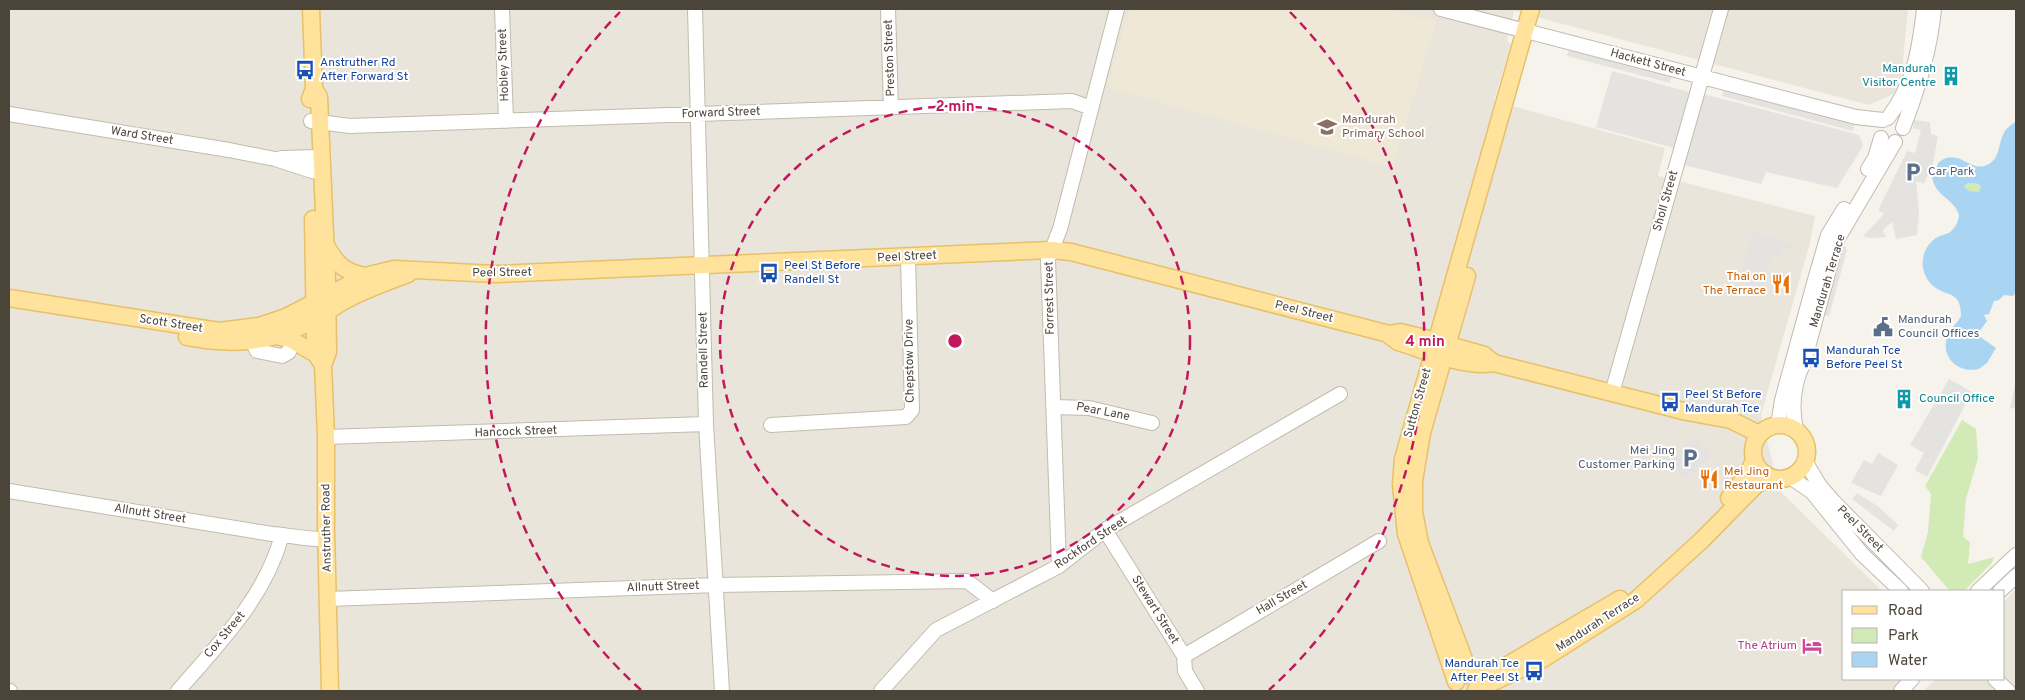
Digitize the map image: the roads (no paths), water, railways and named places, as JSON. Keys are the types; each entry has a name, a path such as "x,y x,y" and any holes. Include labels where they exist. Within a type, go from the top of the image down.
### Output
{"main road":[{"name":"Anstruther Road","path":"310,9 314,89 319,97 315,126 320,307 328,352 320,360 326,438 326,535 330,691"},
{"name":"Sutton Street","path":"1530,32 1531,9"},
{"name":"Sutton Street","path":"1464,685 1406,534 1401,484 1403,459 1416,432 1530,32 1541,9"},
{"name":"Anstruther Road","path":"316,164 325,243 320,307"},
{"path":"325,243 336,263 344,270 365,276"},
{"name":"Peel Street","path":"320,307 365,276 394,269 414,272 496,274 908,258 1051,250 1071,252 1389,334 1400,332 1481,365 1494,363 1687,412 1732,430 1755,447"},
{"name":"Peel Street","path":"320,307 356,296 414,272"},
{"name":"Scott Street","path":"9,298 219,331 259,326 320,307"},
{"name":"Scott Street","path":"9,307 210,342 252,342 276,336 320,307"},
{"path":"276,336 301,344 320,360"},
{"path":"1778,425 1796,430 1801,435 1807,448 1805,461 1797,473 1790,476 1773,478 1765,474 1755,447 1771,426 1778,425"},
{"name":"Mandurah Terrace","path":"1464,685 1499,670 1627,595 1684,544 1737,490 1748,474 1755,447"},
{"name":"Mandurah Terrace","path":"1464,685 1543,659 1636,600 1702,540 1757,484 1773,478"}],"street":[{"name":"Hobley Street","path":"502,9 506,121"},
{"name":"Randell Street","path":"695,9 706,424 722,691"},
{"name":"Preston Street","path":"888,9 891,106"},
{"name":"Forrest Street","path":"1059,566 1048,270 1051,250 1060,229 1117,9"},
{"name":"Hackett Street","path":"1441,9 1856,117 1883,127"},
{"name":"Sholl Street","path":"1612,393 1721,9"},
{"name":"Mandurah Terrace","path":"1778,425 1785,390 1828,235 1875,158 1883,127 1901,102 1911,80 1924,9"},
{"path":"1903,128 1920,82 1932,30 1934,9"},
{"name":"Forward Street","path":"315,126 1072,101 1091,108"},
{"name":"Ward Street","path":"9,114 275,159 316,164"},
{"path":"1895,142 1887,143 1883,127 1899,121 1903,128"},
{"name":"Mandurah Terrace","path":"1796,430 1793,398 1837,240 1895,142 1902,137 1903,128"},
{"name":"Chepstow Drive","path":"770,425 906,417 912,410 908,258"},
{"path":"252,342 260,352 282,356 289,352 291,344"},
{"name":"Rockford Street","path":"881,691 936,630 1059,566 1105,530 1340,394"},
{"name":"Pear Lane","path":"1053,407 1089,408 1122,414 1152,423"},
{"name":"Hancock Street","path":"326,438 706,424"},
{"name":"Peel Street","path":"1805,461 1834,502 1921,590"},
{"name":"Peel Street","path":"1790,476 1812,492 1862,554 1900,590"},
{"name":"Allnutt Street","path":"9,491 282,535 326,535"},
{"name":"Stewart Street","path":"1105,530 1184,656 1185,671 1197,691"},
{"name":"Cox Street","path":"178,691 256,598 282,535"},
{"name":"Hall Street","path":"1184,656 1379,541"},
{"path":"1979,590 2016,555"},
{"path":"2001,590 2016,576"},
{"name":"Allnutt Street","path":"328,599 717,585 967,581 993,601"},
{"path":"1890,691 1900,680"},
{"path":"1901,691 1911,680"},
{"path":"1996,680 2008,691"}],"water":[{"path":"2016,122 2016,292 2013,296 2004,295 1999,300 1994,301 1989,314 1984,315 1987,321 1979,332 1979,336 1996,348 1987,363 1979,369 1964,369 1952,362 1946,350 1948,335 1961,316 1958,302 1952,295 1932,285 1924,273 1923,267 1924,254 1927,248 1936,238 1951,231 1959,215 1953,205 1936,188 1932,176 1939,162 1946,158 1959,158 1975,166 1987,165 1996,156 2004,132","holes":["1968,183 1976,183 1981,186 1979,192 1969,191 1964,186"]}],"place":[{"name":"Anstruther Rd After Forward St","path":"305,70"},
{"name":"Mandurah Visitor Centre","path":"1951,76"},
{"name":"Mandurah Primary School","path":"1327,127"},
{"name":"Car Park","path":"1913,172"},
{"name":"Peel St Before Randell St","path":"769,273"},
{"name":"Thai on The Terrace","path":"1781,284"},
{"name":"Mandurah Council Offices","path":"1883,327"},
{"name":"Mandurah Tce Before Peel St","path":"1811,358"},
{"name":"Council Office","path":"1904,399"},
{"name":"Peel St Before Mandurah Tce","path":"1670,402"},
{"name":"Mei Jing Customer Parking","path":"1690,458"},
{"name":"Mei Jing Restaurant","path":"1709,479"},
{"name":"The Atrium","path":"1812,646"},
{"name":"Mandurah Tce After Peel St","path":"1534,671"}]}
